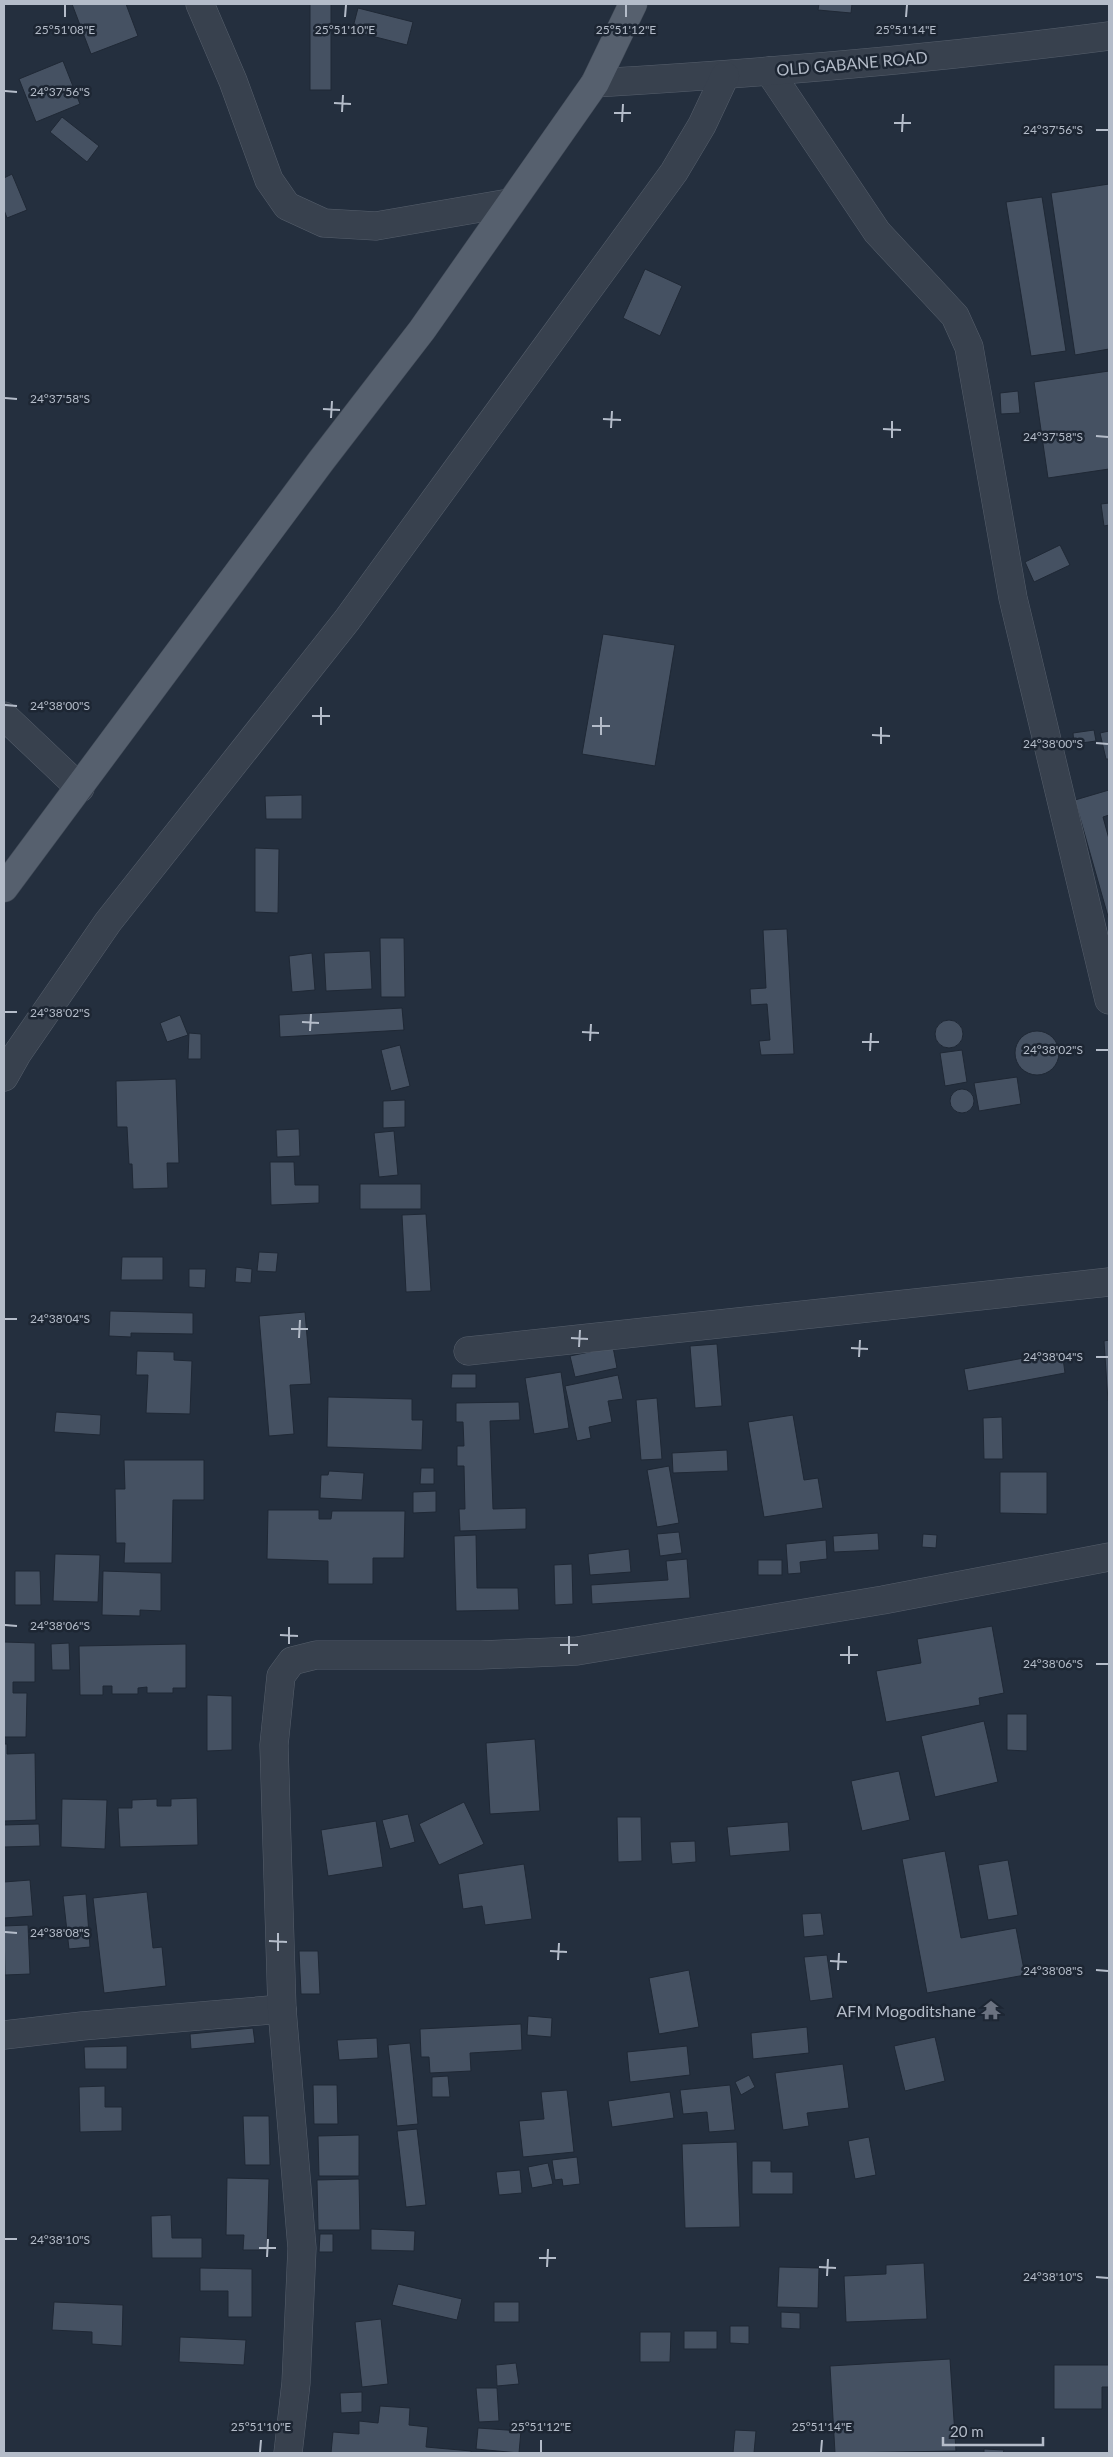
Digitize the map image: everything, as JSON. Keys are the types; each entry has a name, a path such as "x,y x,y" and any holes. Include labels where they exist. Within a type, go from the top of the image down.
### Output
{"main road":[{"path":"4,888 321,461 422,330 509,203 595,83 633,4"}],"street":[{"path":"200,4 233,81 269,180 287,206 324,223 376,226 509,203"},
{"name":"OLD GABANE ROAD","path":"595,83 725,76 1015,48 1109,36"},
{"path":"769,71 877,232 955,316 969,347 1013,598 1109,1000"},
{"path":"4,1077 17,1054 108,922 347,620 674,172 702,124 725,76"},
{"path":"4,716 80,788"},
{"path":"468,1351 1109,1282"},
{"path":"288,2453 296,2383 302,2248 282,2009 274,1745 281,1676 292,1661 316,1655 481,1655 577,1652 883,1600 1109,1557"},
{"path":"4,2035 82,2026 282,2009"}],"building":[{"path":"72,4 126,4 138,36 91,54"},
{"path":"310,4 331,4 331,90 310,90"},
{"path":"819,4 852,4 851,13 818,10"},
{"path":"358,8 413,22 407,45 352,31"},
{"path":"63,61 80,104 36,122 19,79"},
{"path":"62,117 99,146 87,162 50,132"},
{"path":"12,174 27,210 7,218 4,210 4,178"},
{"path":"1109,184 1109,349 1075,355 1051,193"},
{"path":"1042,197 1066,351 1031,356 1006,202"},
{"path":"645,269 682,286 660,336 623,318"},
{"path":"1109,371 1109,469 1048,478 1034,382"},
{"path":"1018,391 1020,413 1001,414 1000,393"},
{"path":"1109,503 1109,525 1104,526 1101,504"},
{"path":"1060,545 1070,565 1034,582 1025,562"},
{"path":"603,634 675,645 655,766 582,754"},
{"path":"1094,730 1096,741 1074,744 1073,733"},
{"path":"1109,731 1109,759 1106,759 1100,733"},
{"path":"1109,790 1109,815 1103,817 1109,839 1109,920 1075,800"},
{"path":"302,795 302,819 266,819 265,796"},
{"path":"255,848 279,849 278,913 255,912"},
{"path":"787,929 794,1054 761,1055 759,1041 770,1040 767,1004 751,1005 750,989 766,988 763,930"},
{"path":"380,938 404,938 405,997 381,997"},
{"path":"370,951 372,989 326,991 324,953"},
{"path":"312,953 315,990 292,992 289,956"},
{"path":"402,1008 404,1030 280,1037 279,1015"},
{"path":"180,1015 188,1035 167,1042 160,1023"},
{"path":"949,1020 959,1024 963,1034 959,1044 949,1048 939,1044 935,1034 939,1024"},
{"path":"1037,1031 1049,1035 1055,1041 1059,1053 1055,1065 1049,1071 1037,1075 1025,1071 1019,1065 1015,1053 1019,1041 1025,1035"},
{"path":"189,1033 201,1034 201,1059 188,1059"},
{"path":"400,1045 410,1086 391,1091 381,1050"},
{"path":"962,1050 967,1082 945,1086 940,1053"},
{"path":"1017,1077 1021,1104 979,1111 974,1083"},
{"path":"176,1079 179,1163 167,1163 168,1188 133,1189 132,1164 129,1164 127,1127 117,1127 116,1081"},
{"path":"962,1089 971,1092 974,1101 971,1110 962,1113 953,1110 950,1101 953,1092"},
{"path":"405,1100 405,1127 383,1128 383,1101"},
{"path":"299,1129 300,1156 277,1157 276,1130"},
{"path":"394,1131 398,1175 379,1177 374,1133"},
{"path":"270,1162 294,1162 295,1185 319,1185 319,1203 271,1205"},
{"path":"360,1184 421,1184 421,1209 360,1209"},
{"path":"426,1214 431,1291 406,1292 402,1215"},
{"path":"259,1252 278,1253 276,1272 257,1271"},
{"path":"122,1257 163,1257 163,1280 121,1280"},
{"path":"236,1267 252,1269 251,1283 235,1282"},
{"path":"189,1269 206,1269 205,1288 189,1287"},
{"path":"110,1311 193,1313 193,1334 131,1333 131,1337 109,1336"},
{"path":"305,1312 311,1384 290,1385 294,1434 269,1436 259,1316"},
{"path":"1109,1340 1109,1400 1108,1401 1104,1341"},
{"path":"717,1344 722,1406 695,1408 690,1346"},
{"path":"613,1347 617,1368 575,1377 570,1356"},
{"path":"137,1351 174,1352 174,1360 192,1361 190,1414 146,1413 148,1375 136,1375"},
{"path":"1062,1351 1065,1373 968,1391 964,1369"},
{"path":"561,1372 569,1428 534,1434 525,1378"},
{"path":"452,1374 476,1374 476,1388 451,1388"},
{"path":"618,1375 623,1399 608,1401 612,1422 589,1427 591,1438 577,1441 565,1386"},
{"path":"328,1397 412,1399 412,1420 423,1420 422,1450 327,1447"},
{"path":"657,1398 662,1459 641,1460 636,1400"},
{"path":"519,1402 520,1420 490,1421 493,1509 526,1508 526,1529 460,1531 459,1509 465,1509 464,1466 457,1466 457,1446 464,1446 463,1422 456,1422 456,1403"},
{"path":"56,1412 101,1415 100,1435 54,1432"},
{"path":"793,1415 804,1480 818,1478 823,1508 764,1517 748,1422"},
{"path":"1002,1417 1003,1459 984,1459 983,1418"},
{"path":"727,1450 728,1471 673,1473 672,1453"},
{"path":"124,1460 204,1460 204,1500 173,1500 172,1563 124,1563 125,1543 116,1543 115,1489 125,1489"},
{"path":"669,1466 679,1523 657,1527 647,1470"},
{"path":"421,1468 434,1468 434,1484 420,1484"},
{"path":"329,1471 364,1473 362,1500 320,1498 321,1475 328,1475"},
{"path":"1000,1472 1047,1472 1047,1514 1000,1513"},
{"path":"436,1491 436,1512 413,1513 413,1492"},
{"path":"268,1510 319,1510 319,1519 331,1519 332,1511 405,1511 404,1558 373,1558 373,1584 328,1584 328,1561 267,1559"},
{"path":"679,1532 682,1553 660,1556 657,1534"},
{"path":"878,1533 879,1550 834,1552 833,1536"},
{"path":"923,1534 937,1535 936,1548 922,1547"},
{"path":"476,1535 477,1588 518,1588 519,1610 456,1611 454,1536"},
{"path":"826,1540 827,1559 800,1562 801,1573 788,1574 786,1544"},
{"path":"629,1549 631,1572 590,1575 588,1554"},
{"path":"55,1554 100,1555 98,1602 53,1601"},
{"path":"687,1559 690,1598 592,1604 591,1585 668,1580 666,1561"},
{"path":"758,1560 782,1560 782,1575 758,1575"},
{"path":"572,1564 573,1604 555,1605 554,1565"},
{"path":"15,1571 40,1571 41,1605 15,1605"},
{"path":"103,1571 161,1573 161,1611 140,1610 140,1616 102,1615"},
{"path":"992,1626 1004,1693 979,1698 980,1705 886,1722 876,1671 921,1663 917,1639"},
{"path":"4,1642 35,1643 35,1682 13,1682 13,1693 27,1693 26,1737 4,1737"},
{"path":"69,1643 70,1670 52,1670 51,1644"},
{"path":"186,1644 186,1688 173,1688 173,1693 147,1693 147,1687 138,1688 138,1694 112,1694 112,1686 103,1686 103,1695 80,1695 79,1646"},
{"path":"207,1695 232,1696 232,1750 207,1751"},
{"path":"1007,1714 1027,1714 1027,1751 1007,1750"},
{"path":"984,1721 998,1782 935,1797 921,1736"},
{"path":"535,1739 540,1811 490,1814 486,1743"},
{"path":"4,1744 7,1744 7,1754 35,1753 36,1820 4,1821"},
{"path":"899,1771 910,1820 862,1831 851,1781"},
{"path":"197,1798 198,1845 120,1847 118,1808 132,1808 132,1800 157,1799 157,1806 171,1806 171,1799"},
{"path":"62,1799 107,1800 105,1849 61,1847"},
{"path":"464,1802 484,1844 439,1865 419,1824"},
{"path":"408,1814 415,1842 390,1849 382,1820"},
{"path":"617,1817 641,1817 642,1861 618,1862"},
{"path":"376,1821 383,1867 328,1876 321,1830"},
{"path":"788,1822 790,1851 730,1856 727,1827"},
{"path":"39,1824 40,1846 4,1847 4,1825"},
{"path":"695,1841 696,1862 672,1864 670,1842"},
{"path":"945,1851 961,1938 1016,1928 1025,1975 927,1993 902,1859"},
{"path":"1008,1860 1018,1915 988,1920 978,1865"},
{"path":"524,1864 532,1919 485,1925 482,1906 463,1909 458,1874"},
{"path":"30,1880 33,1916 4,1918 4,1882"},
{"path":"147,1892 153,1948 162,1947 166,1986 104,1993 93,1898"},
{"path":"86,1894 90,1947 69,1949 63,1896"},
{"path":"821,1913 824,1935 804,1937 802,1914"},
{"path":"28,1925 30,1974 5,1975 4,1926"},
{"path":"299,1951 318,1951 320,1994 301,1994"},
{"path":"827,1955 833,1998 810,2001 804,1957"},
{"path":"689,1970 699,2027 659,2034 649,1978"},
{"path":"528,2016 552,2018 551,2037 527,2035"},
{"path":"521,2024 522,2050 470,2053 471,2071 430,2073 429,2057 421,2057 420,2029"},
{"path":"807,2027 809,2053 753,2059 751,2033"},
{"path":"253,2028 255,2043 191,2049 190,2034"},
{"path":"935,2037 945,2081 905,2091 894,2046"},
{"path":"377,2038 378,2058 339,2060 337,2040"},
{"path":"410,2043 418,2124 397,2126 388,2045"},
{"path":"127,2046 127,2069 85,2069 84,2047"},
{"path":"687,2046 690,2075 630,2082 627,2052"},
{"path":"843,2064 849,2108 807,2113 809,2126 783,2130 775,2073"},
{"path":"749,2075 755,2087 741,2095 735,2082"},
{"path":"448,2076 450,2097 432,2097 432,2077"},
{"path":"313,2085 337,2085 338,2124 314,2124"},
{"path":"730,2085 735,2130 709,2132 707,2112 683,2114 680,2090"},
{"path":"105,2086 105,2107 122,2107 122,2131 80,2132 79,2087"},
{"path":"567,2090 574,2152 523,2157 519,2121 544,2119 541,2092"},
{"path":"670,2092 674,2118 612,2127 608,2101"},
{"path":"243,2116 269,2116 270,2165 245,2165"},
{"path":"417,2129 426,2205 406,2207 397,2131"},
{"path":"359,2135 359,2176 319,2176 318,2136"},
{"path":"869,2137 876,2175 855,2179 848,2141"},
{"path":"737,2142 740,2227 685,2228 682,2144"},
{"path":"577,2157 580,2184 563,2186 562,2179 555,2180 552,2160"},
{"path":"752,2161 771,2161 771,2172 793,2172 793,2194 752,2194"},
{"path":"548,2163 553,2184 532,2188 528,2167"},
{"path":"520,2170 522,2193 499,2195 496,2172"},
{"path":"227,2178 269,2179 267,2250 243,2250 244,2235 226,2235"},
{"path":"359,2179 360,2230 318,2230 317,2180"},
{"path":"171,2215 172,2238 202,2238 202,2258 152,2258 151,2216"},
{"path":"371,2229 415,2231 414,2251 371,2250"},
{"path":"320,2234 333,2234 333,2252 319,2252"},
{"path":"924,2263 927,2319 846,2322 844,2276 886,2274 886,2265"},
{"path":"779,2267 819,2268 818,2308 777,2307"},
{"path":"200,2268 252,2269 252,2317 228,2317 228,2291 200,2291"},
{"path":"398,2284 462,2299 457,2320 392,2305"},
{"path":"54,2302 123,2305 122,2346 92,2344 92,2332 52,2330"},
{"path":"494,2302 519,2302 519,2322 494,2322"},
{"path":"781,2312 800,2313 800,2329 781,2328"},
{"path":"381,2319 388,2384 362,2387 355,2322"},
{"path":"730,2326 749,2326 749,2344 730,2343"},
{"path":"684,2331 717,2331 717,2349 684,2349"},
{"path":"640,2332 671,2332 670,2362 640,2362"},
{"path":"180,2337 246,2340 244,2365 179,2362"},
{"path":"950,2359 956,2451 835,2453 830,2366"},
{"path":"516,2363 519,2384 497,2386 496,2365"},
{"path":"1054,2365 1109,2365 1109,2387 1102,2387 1102,2409 1054,2409"},
{"path":"476,2388 497,2388 499,2421 479,2422"},
{"path":"362,2392 362,2412 341,2413 340,2393"},
{"path":"380,2406 410,2408 409,2425 428,2427 426,2447 471,2451 471,2453 331,2453 333,2432 359,2434 359,2421 378,2423"},
{"path":"478,2428 521,2431 519,2453 476,2449"},
{"path":"735,2430 756,2431 754,2453 733,2453"},
{"path":"984,2449 1004,2450 1003,2453 984,2453"}],"place":[{"name":"AFM Mogoditshane","path":"991,2010"}]}
